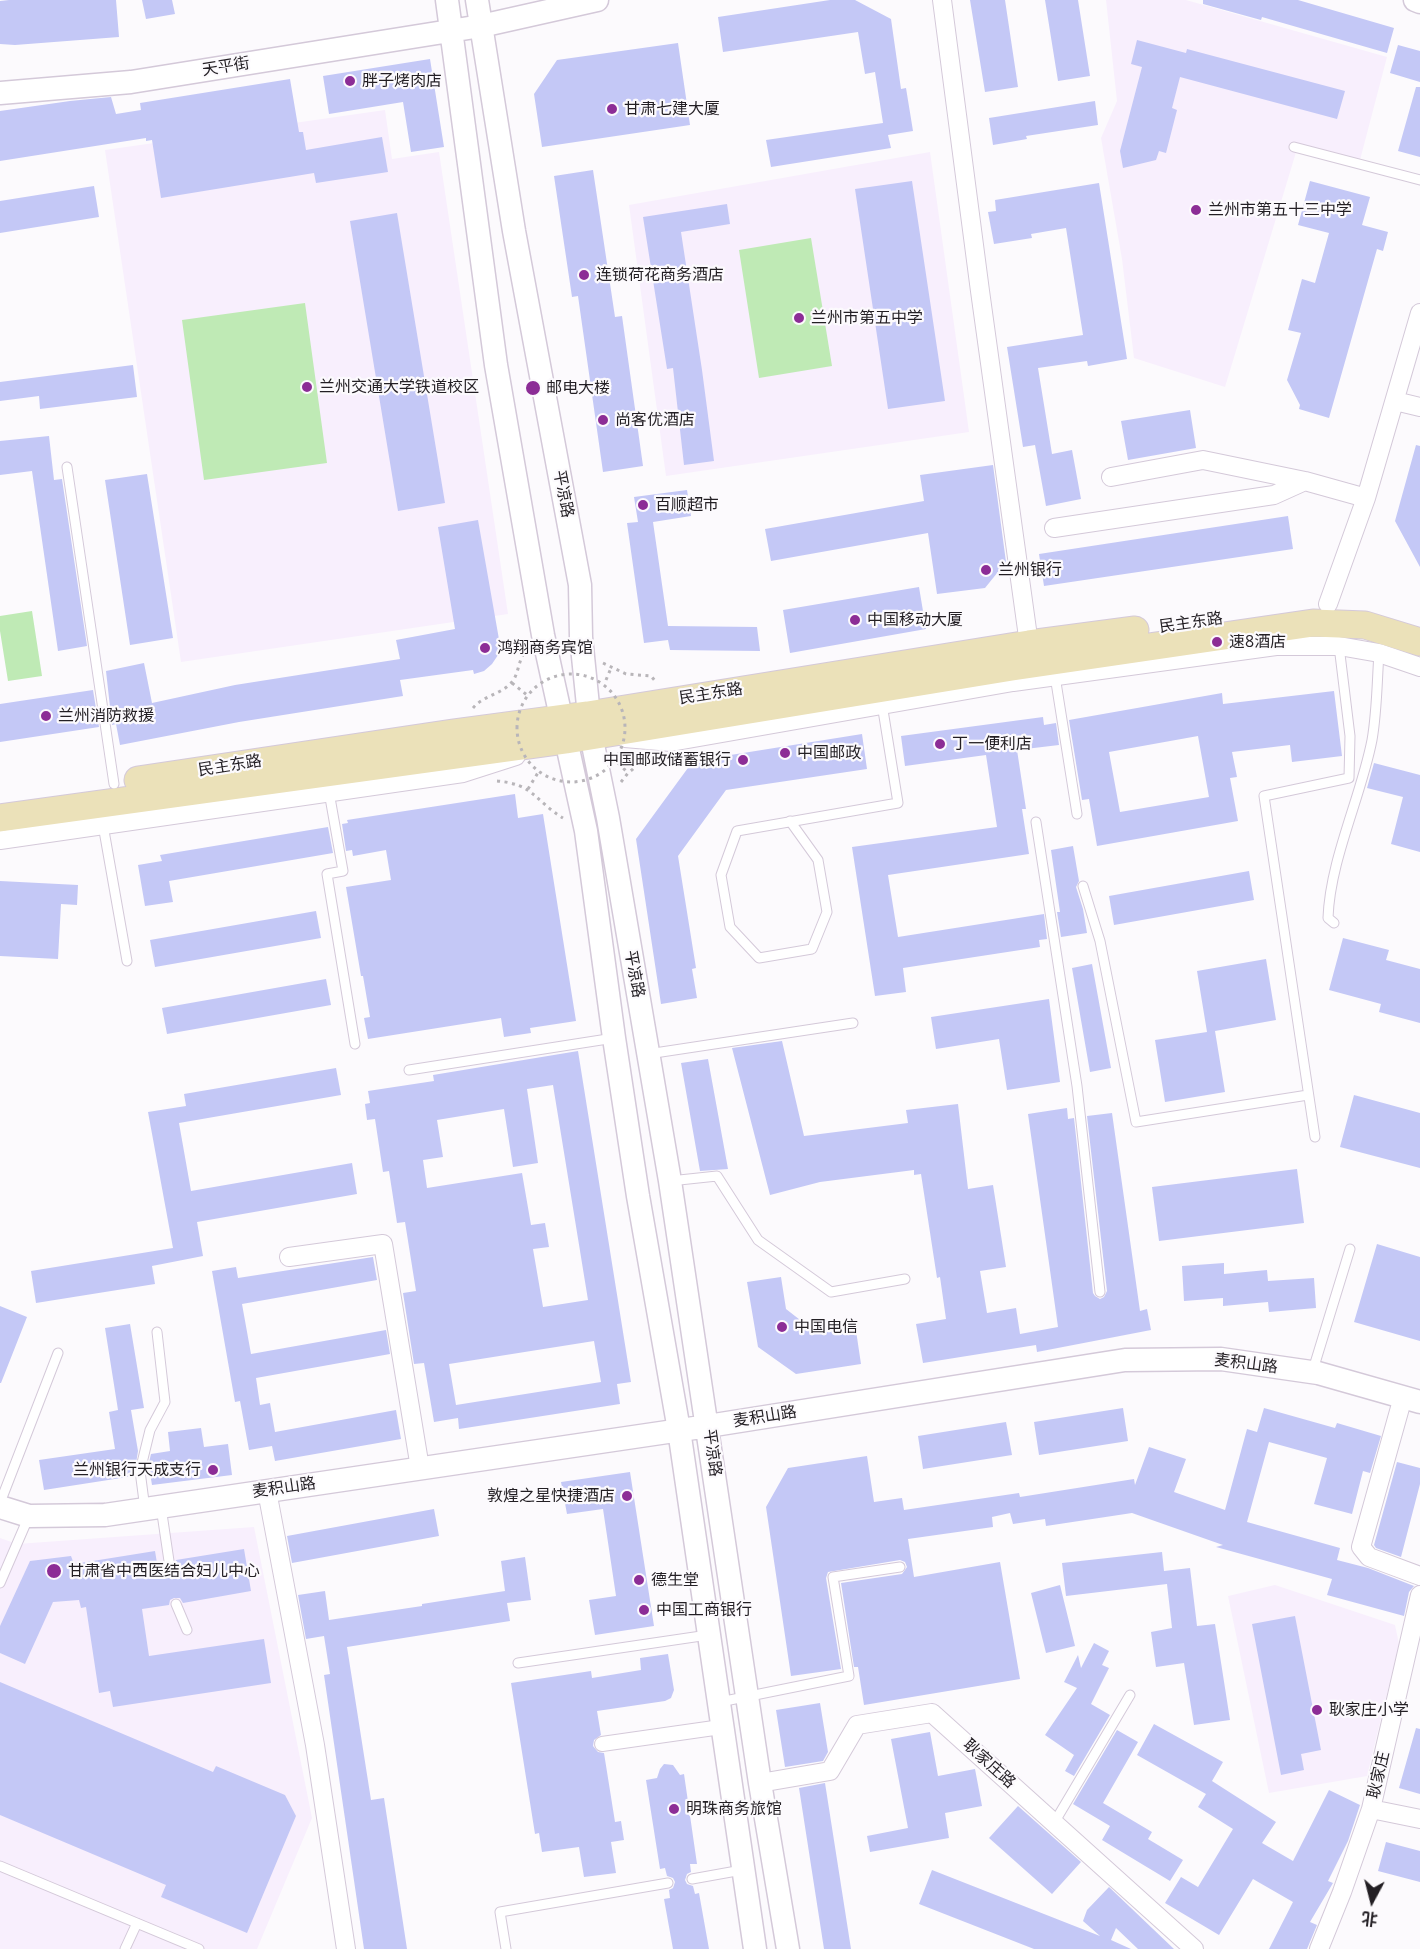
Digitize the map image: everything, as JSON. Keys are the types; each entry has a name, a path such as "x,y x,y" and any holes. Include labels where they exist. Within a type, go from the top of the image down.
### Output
{"main road":[{"name":"民主东路","path":"0,800 453,733 576,727 669,701 1029,644 1328,604 1372,610 1420,624"},
{"name":"民主东路","path":"0,818 576,727 1313,623 1365,625 1420,642"}],"street":[{"name":"平凉路","path":"447,0 496,365 543,635 608,819 670,1181 760,1783 788,1949"},
{"name":"平凉路","path":"477,0 514,231 580,585 581,636 576,727 586,831 614,1038 638,1196 679,1430 755,1949"},
{"path":"942,0 1029,644"},
{"path":"1415,0 1420,2"},
{"name":"天平街","path":"0,93 131,82 481,26 588,1"},
{"path":"1328,604 1366,498 1420,313"},
{"path":"1395,401 1420,407"},
{"path":"1111,477 1203,460 1366,498"},
{"path":"1054,528 1274,495 1305,482"},
{"name":"民主东路","path":"0,840 464,773 576,727 671,742 1055,676 1276,646 1339,646 1379,653 1420,667"},
{"path":"289,1257 383,1244 420,1468"},
{"name":"麦积山路","path":"0,1507 29,1516 105,1515 679,1430 1125,1360 1221,1359 1312,1372 1411,1400"},
{"path":"1411,1400 1361,1547 1369,1557 1420,1576"},
{"path":"267,1491 315,1744 346,1949"},
{"name":"耿家庄","path":"1319,1949 1371,1809 1420,1595"},
{"name":"耿家庄路","path":"760,1783 830,1771 857,1725 932,1713 1194,1949"},
{"path":"602,1744 721,1727"},
{"path":"1371,1809 1420,1819"}],"lane":[{"path":"1294,147 1420,180"},
{"path":"66,467 114,784"},
{"path":"1315,1137 1264,796 1349,778 1350,736 1339,646"},
{"path":"1334,923 1328,918 1329,904 1342,847 1372,740 1379,653"},
{"path":"1055,676 1077,814"},
{"path":"790,821 818,860 827,912 812,949 759,958 730,927 721,874 737,831 790,821 898,803 882,704"},
{"path":"329,792 342,871 327,874 355,1044"},
{"path":"1036,822 1077,1086 1100,1292"},
{"path":"103,825 127,961"},
{"path":"1083,886 1100,941 1136,1122 1308,1095"},
{"path":"648,1054 853,1023"},
{"path":"409,1070 614,1038"},
{"path":"670,1181 717,1176 758,1240 831,1292 904,1279"},
{"path":"1312,1372 1350,1249"},
{"path":"157,1332 165,1402 150,1430 141,1471 169,1561"},
{"path":"0,1503 58,1353"},
{"path":"0,1583 29,1516"},
{"path":"718,1702 849,1676 833,1577 900,1567"},
{"path":"177,1604 187,1630"},
{"path":"518,1663 708,1635"},
{"path":"1054,1823 1130,1695"},
{"path":"0,1866 199,1949"},
{"path":"692,1879 742,1870"},
{"path":"506,1949 500,1912 668,1883"},
{"path":"125,1949 137,1923"}],"path":[{"path":"527,695 512,683 519,670 522,655 543,635"},
{"path":"604,684 611,668 626,674 651,676 669,701"},
{"path":"563,674 585,675 604,684 618,700 625,720 624,741 615,760 599,774 579,782 558,780 539,771 524,756 517,735 518,714 527,695 543,681 563,674"},
{"path":"615,760 628,773"},
{"path":"539,771 528,789 558,815 586,831"}],"shaded area":[{"name":"兰州市第五十三中学","path":"1106,0 1186,0 1387,57 1360,160 1297,149 1225,387 1134,358 1122,259 1101,138 1117,101"},
{"name":"兰州交通大学铁道校区","path":"385,110 392,159 439,152 508,614 181,662 105,150"},
{"name":"兰州市第五中学","path":"930,152 969,432 666,476 629,205"},
{"path":"254,1527 312,1818 257,1949 0,1949 0,1538 17,1544"},
{"name":"耿家庄小学","path":"1275,1585 1395,1625 1399,1644 1367,1776 1269,1793 1228,1596"}],"green space":[{"path":"811,238 832,366 759,378 739,250"},
{"path":"305,303 327,463 204,480 182,320"},
{"path":"32,611 42,676 8,681 0,631 0,616"}],"building":[{"path":"116,0 119,37 15,45 0,44 0,1"},
{"path":"142,0 172,0 175,14 146,19"},
{"path":"830,0 855,0 891,19 901,89 906,88 913,131 888,135 891,148 771,167 766,140 883,123 875,72 865,74 858,32 723,52 718,17"},
{"path":"970,0 1005,0 1018,87 985,92"},
{"path":"1045,0 1078,0 1090,76 1058,81"},
{"path":"1203,0 1298,0 1394,28 1387,53 1262,17 1261,20 1203,4"},
{"path":"1137,40 1186,53 1187,49 1345,91 1337,119 1180,77 1172,108 1177,110 1166,153 1159,151 1156,160 1123,168 1120,151 1142,67 1131,64"},
{"name":"甘肃七建大厦","path":"678,43 690,125 542,147 534,94 557,60"},
{"path":"1398,45 1420,51 1420,82 1390,73"},
{"path":"430,59 444,147 411,152 403,102 329,114 323,76"},
{"path":"290,79 299,132 303,132 306,150 382,137 388,172 316,183 314,173 161,198 152,140 146,141 146,138 0,161 0,111 111,97 116,114 141,110 140,103"},
{"path":"1416,87 1420,87 1420,157 1398,151"},
{"path":"1095,101 1098,125 1026,136 1027,139 993,145 989,118"},
{"path":"593,170 615,317 622,316 643,466 603,472 578,296 572,297 554,176"},
{"path":"912,181 945,401 888,409 855,189"},
{"path":"1310,181 1370,197 1362,225 1388,232 1383,251 1377,249 1329,418 1299,409 1300,405 1287,380 1301,333 1288,330 1302,279 1315,283 1329,233 1298,225"},
{"path":"1099,183 1127,359 1088,366 1087,361 1038,368 1052,454 1072,450 1081,499 1046,506 1035,445 1023,447 1007,347 1083,335 1066,228 1031,234 1032,238 994,244 988,212 996,211 995,200"},
{"path":"94,186 99,217 0,233 0,201"},
{"path":"727,204 730,224 681,232 714,461 684,465 673,368 667,369 643,217"},
{"path":"397,213 445,503 398,511 350,221"},
{"path":"133,365 137,397 40,409 39,396 0,401 0,382"},
{"path":"1190,410 1196,448 1128,460 1121,421"},
{"path":"49,436 54,480 62,479 87,646 58,651 32,471 0,475 0,441"},
{"path":"1416,445 1420,446 1420,567 1395,521"},
{"path":"993,465 1006,562 985,588 937,594 928,533 771,561 765,529 924,501 920,475"},
{"path":"147,474 173,638 130,645 105,480"},
{"path":"687,490 691,516 653,522 668,626 757,627 760,651 670,650 668,640 644,643 627,523 638,522 634,497"},
{"path":"1288,516 1293,549 1044,586 1039,554"},
{"path":"478,520 500,645 498,655 484,671 474,674 473,670 400,680 403,696 239,722 120,745 116,724 112,725 106,671 144,663 152,703 235,685 400,659 396,640 455,629 438,527"},
{"name":"中国移动大厦","path":"919,587 926,629 790,653 783,610"},
{"name":"兰州消防救援","path":"93,690 99,727 0,742 0,704"},
{"path":"1334,691 1342,756 1292,762 1290,745 1232,752 1237,777 1230,778 1238,821 1097,846 1089,799 1082,800 1069,720 1222,693 1223,704","holes":["1198,736 1209,797 1120,812 1109,752"]},
{"path":"1043,717 1044,725 1056,723 1059,745 1017,750 1026,809 1022,809 1029,854 888,875 898,937 1044,914 1047,939 1039,940 1040,947 903,968 906,992 875,996 852,847 997,827 986,755 905,766 901,736"},
{"path":"862,734 867,769 726,790 678,856 696,968 692,969 697,998 661,1004 636,839 693,761"},
{"path":"1374,763 1420,775 1420,852 1391,844 1403,797 1367,788"},
{"path":"515,794 518,818 543,814 576,1021 530,1028 531,1033 504,1037 501,1018 368,1039 364,1018 370,1017 346,887 391,880 386,850 353,856 352,850 346,851 342,824 348,823 347,820"},
{"path":"328,827 333,853 169,881 173,902 145,906 138,865 162,861 160,855"},
{"path":"1073,846 1079,881 1076,887 1087,933 1061,937 1057,912 1060,912 1051,850"},
{"path":"1249,871 1254,900 1114,925 1109,896"},
{"path":"0,881 78,885 77,905 61,904 58,959 0,956"},
{"path":"316,911 321,938 155,967 150,940"},
{"path":"1343,938 1389,950 1386,960 1420,969 1420,1023 1379,1012 1381,1004 1329,990"},
{"path":"1266,959 1276,1020 1215,1031 1225,1092 1165,1102 1155,1040 1207,1032 1197,971"},
{"path":"1092,964 1111,1068 1090,1072 1072,968"},
{"path":"326,979 331,1005 167,1034 162,1008"},
{"path":"1049,999 1060,1082 1007,1090 999,1039 936,1049 931,1017"},
{"path":"782,1041 804,1136 908,1123 906,1110 958,1104 968,1189 993,1185 1006,1267 980,1271 987,1313 1016,1308 1020,1334 1058,1327 1028,1114 1067,1108 1068,1119 1074,1118 1093,1293 1100,1299 1107,1291 1087,1116 1112,1113 1140,1311 1147,1309 1151,1330 1037,1352 1036,1345 923,1363 916,1324 946,1319 940,1277 937,1278 921,1174 914,1175 914,1170 820,1182 770,1195 732,1048"},
{"path":"578,1051 631,1382 617,1384 620,1404 459,1429 458,1418 434,1422 424,1363 414,1364 403,1293 416,1291 405,1222 397,1223 389,1171 383,1172 375,1119 367,1120 365,1104 370,1103 368,1091 434,1081 433,1075","holes":["553,1085 588,1300 543,1307 533,1249 549,1247 545,1223 531,1225 522,1173 427,1188 423,1160 443,1157 437,1120 504,1109 513,1167 538,1163 527,1089","594,1341 601,1382 456,1405 449,1364"]},
{"path":"708,1059 728,1169 700,1171 681,1063"},
{"path":"336,1068 341,1095 179,1123 191,1191 352,1163 357,1194 197,1222 203,1256 152,1266 155,1284 36,1303 31,1271 173,1248 148,1112 186,1106 184,1094"},
{"path":"1354,1095 1420,1113 1420,1168 1340,1147"},
{"path":"1297,1169 1304,1223 1159,1241 1152,1187"},
{"path":"1377,1244 1420,1257 1420,1341 1354,1322"},
{"path":"373,1257 377,1280 242,1304 251,1354 386,1330 390,1354 256,1378 260,1405 270,1403 275,1432 396,1410 401,1439 275,1461 272,1446 249,1450 240,1401 235,1402 212,1271 236,1267 238,1278"},
{"path":"1224,1263 1224,1274 1267,1270 1268,1281 1314,1278 1316,1308 1269,1312 1268,1302 1223,1306 1223,1298 1184,1301 1182,1266"},
{"name":"中国电信","path":"781,1277 786,1309 813,1330 855,1324 861,1364 796,1374 758,1347 747,1282"},
{"path":"0,1306 27,1317 1,1383 0,1383"},
{"path":"130,1324 144,1408 131,1410 138,1451 134,1476 44,1490 39,1460 115,1449 109,1412 118,1410 105,1328"},
{"path":"1123,1408 1128,1441 1039,1455 1034,1422"},
{"path":"1264,1408 1335,1428 1337,1423 1381,1436 1370,1473 1363,1471 1352,1514 1314,1504 1327,1458 1269,1442 1247,1522 1340,1548 1337,1560 1368,1568 1414,1586 1409,1592 1404,1616 1327,1595 1332,1579 1216,1547 1223,1545 1132,1513 1046,1526 1045,1519 1013,1524 1010,1513 992,1517 993,1527 908,1539 914,1577 1000,1562 1020,1679 864,1705 858,1667 854,1667 841,1583 902,1574 907,1567 905,1562 900,1560 828,1572 826,1578 841,1669 791,1676 766,1507 788,1468 867,1456 874,1502 902,1498 904,1510 1019,1493 1020,1497 1134,1479 1135,1485 1149,1447 1186,1459 1174,1492 1225,1510 1247,1429 1257,1432"},
{"path":"1006,1422 1012,1455 923,1469 918,1436"},
{"path":"201,1428 204,1447 228,1444 232,1475 152,1485 150,1473 147,1474 151,1454 170,1451 168,1432"},
{"path":"1397,1462 1420,1468 1420,1484 1401,1557 1376,1548 1374,1545"},
{"path":"630,1472 654,1626 595,1635 589,1600 616,1596 603,1509 567,1514 561,1482"},
{"path":"434,1509 439,1536 292,1563 287,1536"},
{"path":"244,1549 251,1591 183,1603 180,1598 174,1598 170,1600 169,1605 142,1609 149,1656 264,1639 271,1683 113,1707 110,1691 99,1693 86,1607 81,1608 79,1600 53,1602 25,1664 0,1653 0,1626 30,1561 71,1556 74,1564 155,1551 157,1563 162,1562 169,1568 174,1566 176,1560"},
{"path":"1162,1552 1164,1571 1190,1568 1197,1626 1215,1624 1230,1720 1194,1725 1184,1663 1156,1667 1151,1632 1172,1628 1167,1584 1066,1596 1062,1563"},
{"path":"525,1557 531,1600 507,1603 510,1621 347,1647 371,1800 384,1798 407,1949 364,1949 324,1675 330,1674 324,1636 306,1639 298,1595 325,1591 329,1620 422,1606 422,1604 505,1591 501,1561"},
{"path":"1060,1585 1075,1646 1046,1653 1031,1593"},
{"path":"1295,1616 1321,1750 1301,1754 1304,1770 1281,1775 1252,1624"},
{"path":"1094,1643 1109,1651 1102,1665 1109,1668 1091,1704 1110,1715 1074,1776 1065,1771 1074,1755 1045,1735 1077,1688 1064,1682 1078,1655 1081,1668"},
{"path":"668,1654 674,1690 671,1698 665,1701 597,1711 601,1735 594,1740 593,1746 598,1752 604,1753 615,1822 621,1821 624,1840 611,1842 616,1873 584,1877 579,1847 542,1852 539,1833 535,1834 511,1683 591,1671 592,1678 641,1670 640,1658"},
{"path":"0,1682 213,1772 216,1766 285,1795 296,1816 247,1933 161,1897 166,1885 0,1815"},
{"path":"820,1703 828,1752 823,1761 785,1767 776,1710"},
{"path":"1154,1724 1223,1762 1212,1781 1276,1822 1262,1843 1293,1861 1329,1790 1360,1805 1348,1841 1328,1881 1333,1883 1310,1922 1317,1925 1307,1949 1269,1949 1293,1902 1253,1879 1219,1935 1165,1903 1181,1877 1198,1887 1233,1829 1198,1807 1206,1794 1137,1755"},
{"path":"1416,1728 1420,1729 1420,1794 1399,1788"},
{"path":"1117,1730 1138,1742 1103,1803 1152,1832 1148,1839 1183,1860 1170,1881 1102,1840 1110,1826 1073,1804"},
{"path":"930,1732 938,1776 975,1769 982,1806 945,1813 949,1838 870,1852 867,1836 908,1828 891,1739"},
{"path":"664,1764 673,1765 680,1775 684,1774 697,1864 690,1864 691,1872 687,1874 685,1880 687,1884 693,1886 695,1894 699,1893 709,1949 673,1949 664,1899 670,1898 669,1890 673,1888 675,1882 673,1878 667,1876 665,1868 660,1869 646,1780 657,1778"},
{"path":"825,1783 851,1949 824,1949 799,1788"},
{"path":"1018,1806 1081,1862 1052,1894 989,1838"},
{"path":"1386,1842 1420,1851 1420,1882 1378,1871"},
{"path":"932,1870 1100,1936 1083,1921 1087,1910 1109,1887 1174,1949 1138,1949 1116,1928 1111,1940 1131,1949 1034,1949 919,1904"}],"place":[{"name":"胖子烤肉店","path":"350,81"},
{"name":"甘肃七建大厦","path":"612,109"},
{"name":"兰州市第五十三中学","path":"1196,210"},
{"name":"连锁荷花商务酒店","path":"584,275"},
{"name":"兰州市第五中学","path":"799,318"},
{"name":"兰州交通大学铁道校区","path":"307,387"},
{"name":"邮电大楼","path":"533,388"},
{"name":"尚客优酒店","path":"603,420"},
{"name":"百顺超市","path":"643,505"},
{"name":"兰州银行","path":"986,570"},
{"name":"中国移动大厦","path":"855,620"},
{"name":"速8酒店","path":"1217,642"},
{"name":"鸿翔商务宾馆","path":"485,648"},
{"name":"兰州消防救援","path":"46,716"},
{"name":"丁一便利店","path":"940,744"},
{"name":"中国邮政","path":"785,753"},
{"name":"中国邮政储蓄银行","path":"743,760"},
{"name":"中国电信","path":"782,1327"},
{"name":"兰州银行天成支行","path":"213,1470"},
{"name":"敦煌之星快捷酒店","path":"627,1496"},
{"name":"甘肃省中西医结合妇儿中心","path":"54,1571"},
{"name":"德生堂","path":"639,1580"},
{"name":"中国工商银行","path":"644,1610"},
{"name":"耿家庄小学","path":"1317,1710"},
{"name":"明珠商务旅馆","path":"674,1809"}]}
